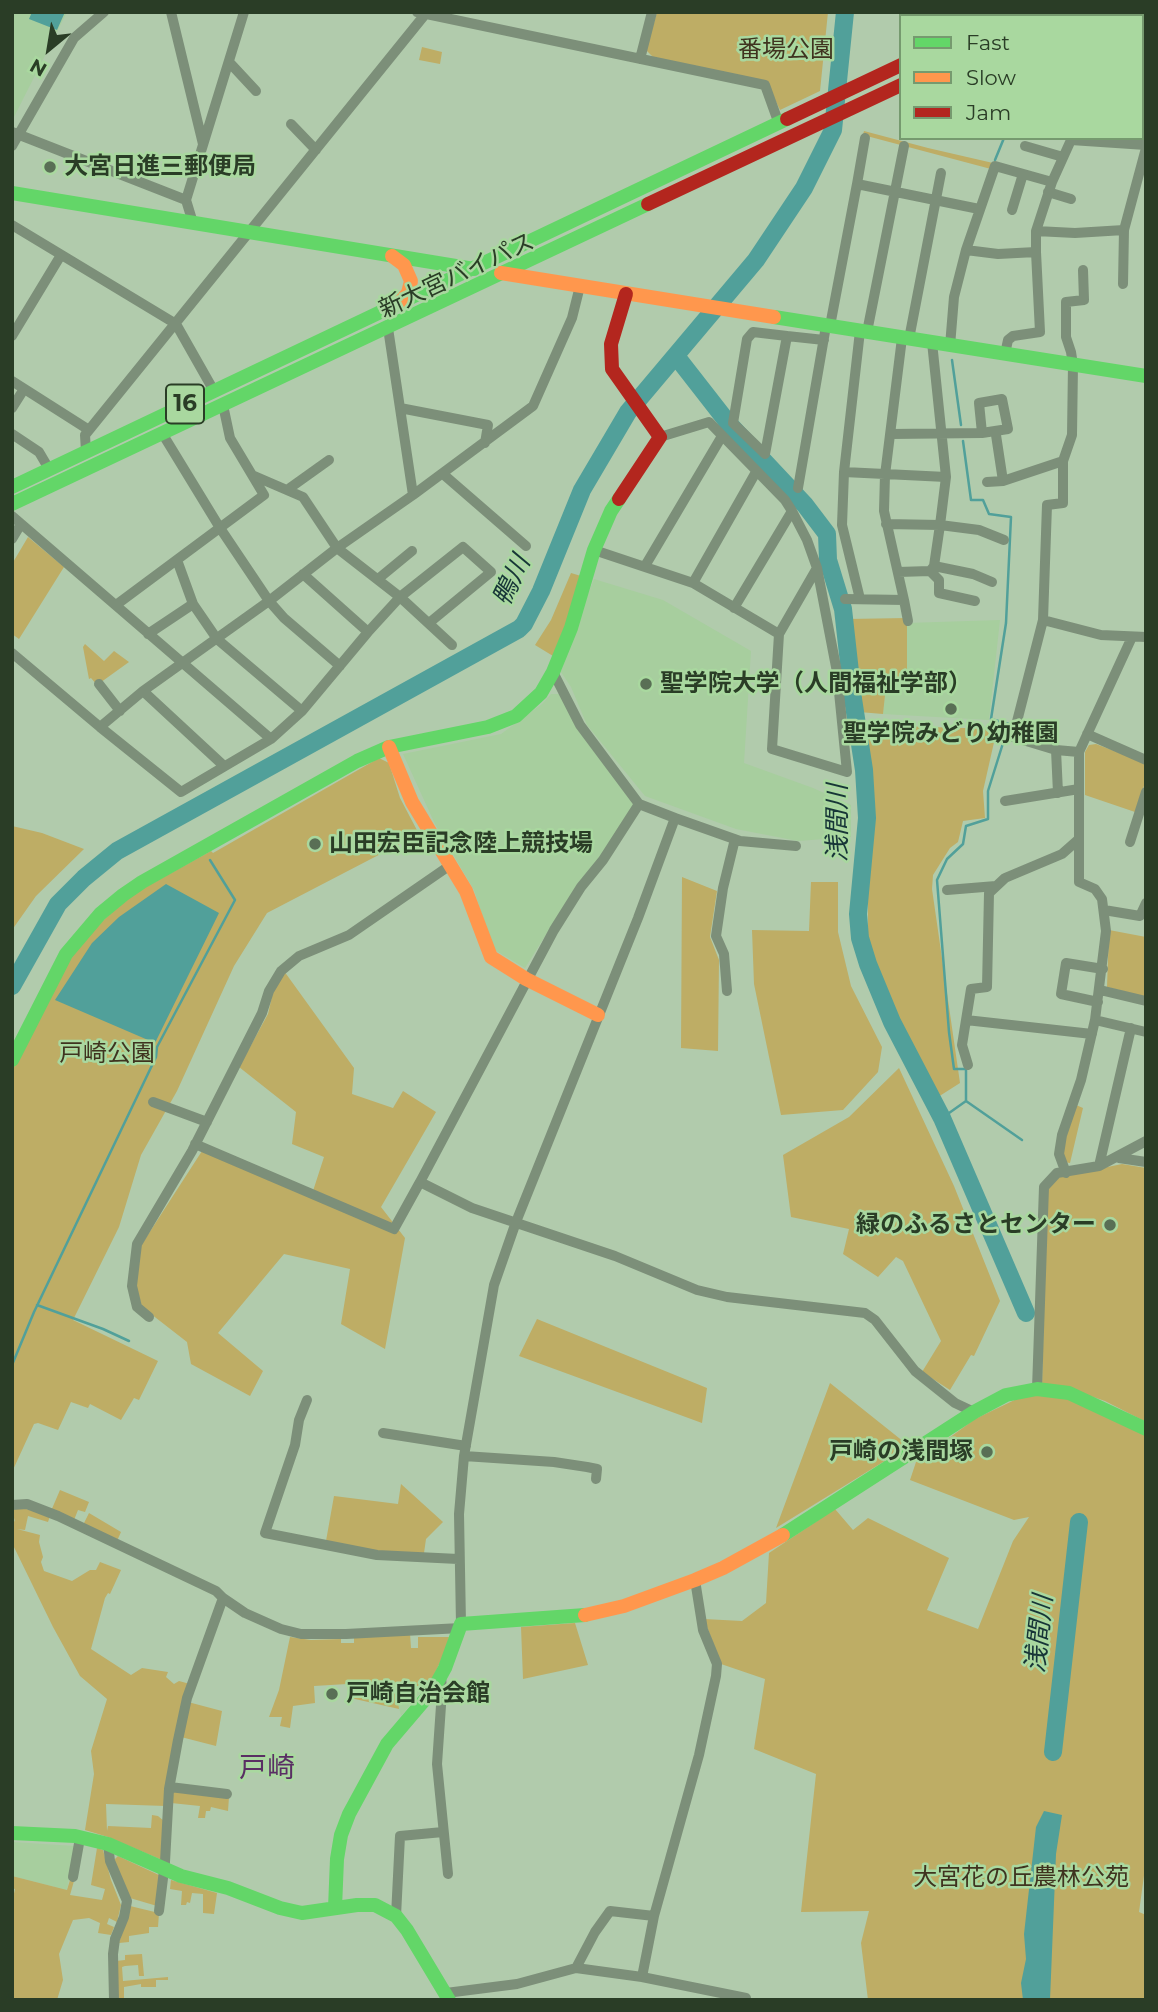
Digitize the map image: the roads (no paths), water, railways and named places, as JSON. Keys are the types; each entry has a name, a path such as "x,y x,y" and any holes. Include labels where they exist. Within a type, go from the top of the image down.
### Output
{"main road":[{"name":"新大宮バイパス","path":"12,487 899,66"},
{"name":"新大宮バイパス","path":"12,504 899,86"},
{"path":"12,193 701,305 827,331 863,332 1146,376"},
{"path":"392,256 404,265 411,281 408,293 400,302"},
{"path":"12,1060 66,954 108,908 154,875 357,761 389,747 488,727 516,716 533,701 554,672 594,550 611,511 660,438 612,369 610,355 626,293"},
{"path":"389,747 412,802 475,909 486,949 491,957 526,979 598,1015"},
{"path":"335,1908 337,1859 341,1835 349,1814 387,1744 433,1690 461,1626 592,1614 624,1606 695,1580 723,1568 793,1529 974,1412 1006,1395 1037,1389 1069,1393 1146,1429"},
{"path":"12,1833 80,1838 108,1844 164,1870 302,1913 375,1905 396,1916 448,1996"}],"street":[{"path":"12,146 16,133 74,38 104,12"},
{"path":"171,12 204,146"},
{"path":"193,223 186,200 244,12"},
{"path":"640,59 652,12"},
{"path":"86,451 85,435 424,13 765,85 779,124"},
{"path":"229,62 256,91"},
{"path":"291,124 316,149"},
{"path":"16,133 186,200"},
{"path":"798,488 865,138"},
{"path":"1005,354 1008,340 1013,336 1040,332 1036,231 1050,187 1071,140"},
{"path":"1082,140 1146,146 1124,230 1123,284"},
{"path":"860,599 842,525 844,472 863,332 904,146"},
{"path":"1025,146 1063,157"},
{"path":"950,345 954,297 966,250 995,166 1023,174 1070,199"},
{"path":"908,621 886,524 885,475 905,338 941,173"},
{"path":"1012,210 1023,174"},
{"path":"857,184 979,209"},
{"path":"12,241 15,227 176,324 214,391"},
{"path":"1036,231 1075,233 1124,230"},
{"path":"966,250 998,254 1036,252"},
{"path":"12,335 61,255"},
{"path":"1079,752 1056,750 1013,737 1043,620 1047,505 1063,503 1063,461 1072,435 1073,365 1066,337 1066,302 1084,300 1083,270"},
{"path":"100,727 143,691 533,406 572,318 580,286"},
{"path":"388,328 413,495"},
{"path":"787,336 765,454 733,423 747,339 753,332 787,336 827,331"},
{"path":"932,342 946,477 932,568 939,580 939,593 975,601"},
{"path":"12,381 89,430"},
{"path":"12,408 24,389"},
{"path":"116,605 264,495 230,438 223,405"},
{"path":"400,408 488,425 485,443"},
{"path":"660,438 709,422 785,500 792,511 817,568 837,672 847,772 772,748 779,634 817,568"},
{"path":"162,433 220,528 269,601 284,618 340,666"},
{"path":"891,434 982,433"},
{"path":"12,434 39,452 49,469"},
{"path":"996,435 1003,481"},
{"path":"645,566 722,436"},
{"path":"287,490 328,460"},
{"path":"987,482 1003,481 1063,461"},
{"path":"693,583 756,472"},
{"path":"844,472 946,477"},
{"path":"443,474 527,546"},
{"path":"252,475 303,497 337,548 401,597 452,645"},
{"path":"734,608 792,511"},
{"path":"12,516 271,738"},
{"path":"12,539 21,524"},
{"path":"886,524 940,525 979,530 1004,540"},
{"path":"12,653 181,792 271,738 302,711 401,597 463,547 491,572 429,623"},
{"path":"594,550 693,583 779,634"},
{"path":"378,579 412,551"},
{"path":"177,559 193,604 217,639 302,711"},
{"path":"898,572 932,568 973,574 992,582"},
{"path":"303,574 368,632"},
{"path":"845,599 904,600"},
{"path":"148,634 193,604"},
{"path":"1043,620 1101,635 1146,637"},
{"path":"1066,1172 1059,1154 1062,1135 1081,1080 1092,1034 1106,932 1102,899 1095,889 1079,882 1079,752 1132,636"},
{"path":"554,672 580,725 639,804 735,839 796,846"},
{"path":"99,684 120,711"},
{"path":"143,691 225,766"},
{"path":"1087,734 1146,760"},
{"path":"1056,750 1059,793"},
{"path":"1004,801 1079,789"},
{"path":"1130,842 1146,792"},
{"path":"195,1144 394,1229 526,979 581,887 604,860 639,804"},
{"path":"12,1505 27,1504 58,1516 216,1591 245,1613 281,1629 301,1634 461,1626 459,1514 465,1451 494,1285 516,1222 638,918 675,818"},
{"path":"727,991 724,954 716,936 723,888 735,839"},
{"path":"968,1065 962,1045 971,989 988,987 989,892 1004,878 1062,854 1079,839"},
{"path":"149,1317 137,1307 132,1286 137,1244 207,1122 281,971 299,956 349,935 449,866"},
{"path":"947,890 997,886"},
{"path":"1104,910 1140,916 1146,903"},
{"path":"1098,1002 1061,994 1066,963 1103,969"},
{"path":"1100,990 1146,1001"},
{"path":"966,1020 1092,1034"},
{"path":"1095,1020 1146,1032"},
{"path":"1099,1166 1131,1028"},
{"path":"153,1102 207,1122"},
{"path":"1037,1389 1044,1187 1057,1173 1099,1166 1146,1141"},
{"path":"1118,1157 1146,1162"},
{"path":"420,1182 472,1208 615,1256 697,1290 727,1297 865,1313 875,1320 915,1371 974,1412"},
{"path":"307,1400 299,1420 295,1445 265,1533 377,1555 458,1559"},
{"path":"383,1433 465,1451 597,1469 596,1479"},
{"path":"642,1978 653,1916 699,1755 716,1676 717,1664 703,1630 695,1580"},
{"path":"159,1911 170,1787 187,1698 223,1598"},
{"path":"441,1675 443,1691 437,1765 448,1874"},
{"path":"170,1787 227,1794"},
{"path":"396,1916 400,1836 443,1832"},
{"path":"73,1877 80,1838"},
{"path":"108,1844 110,1861 127,1901 124,1917 114,1939 114,2000"},
{"path":"576,1968 594,1932 610,1911 653,1916"},
{"path":"448,1996 517,1984 576,1968 746,1998"}],"water":[{"path":"32,12 65,12 57,30 29,19"},
{"path":"166,884 219,913 155,1043 55,1000 92,943 119,917"},
{"path":"1044,1811 1062,1815 1056,1854 1050,2000 1023,2000 1021,1983 1026,1959 1024,1934 1036,1827"}],"waterway":[{"name":"鴨川","path":"12,986 58,904 117,851 524,624 541,591 582,490 628,412 756,260 804,188 833,130 845,12"},
{"path":"995,160 1003,140"},
{"name":"浅間川","path":"676,356 729,424 805,505 827,534 828,560 843,609 864,770 867,818 858,914 860,938 892,1022 942,1118 1026,1313"},
{"path":"952,360 961,425"},
{"path":"942,1118 966,1101 966,1069 954,1069 937,880 947,859 963,844 966,826 988,819 988,791 1009,724 991,719 1006,623 1011,517 989,514 983,500 971,500 963,441"},
{"path":"12,1365 34,1312 156,1057 157,1047 235,900 210,860"},
{"path":"966,1101 1022,1140"},
{"path":"37,1305 129,1341"},
{"name":"浅間川","path":"1053,1752 1079,1522"}],"place":[{"name":"大宮日進三郵便局","path":"50,167"},
{"name":"聖学院大学（人間福祉学部）","path":"646,684"},
{"name":"聖学院みどり幼稚園","path":"951,709"},
{"name":"山田宏臣記念陸上競技場","path":"315,844"},
{"name":"緑のふるさとセンター","path":"1110,1225"},
{"name":"戸崎の浅間塚","path":"987,1452"},
{"name":"戸崎自治会館","path":"332,1694"}],"district":[{"name":"戸崎","path":"267,1769"}],"park label":[{"name":"番場公園","path":"786,50"},
{"name":"戸崎公園","path":"107,1054"},
{"name":"大宮花の丘農林公苑","path":"1021,1878"}]}
